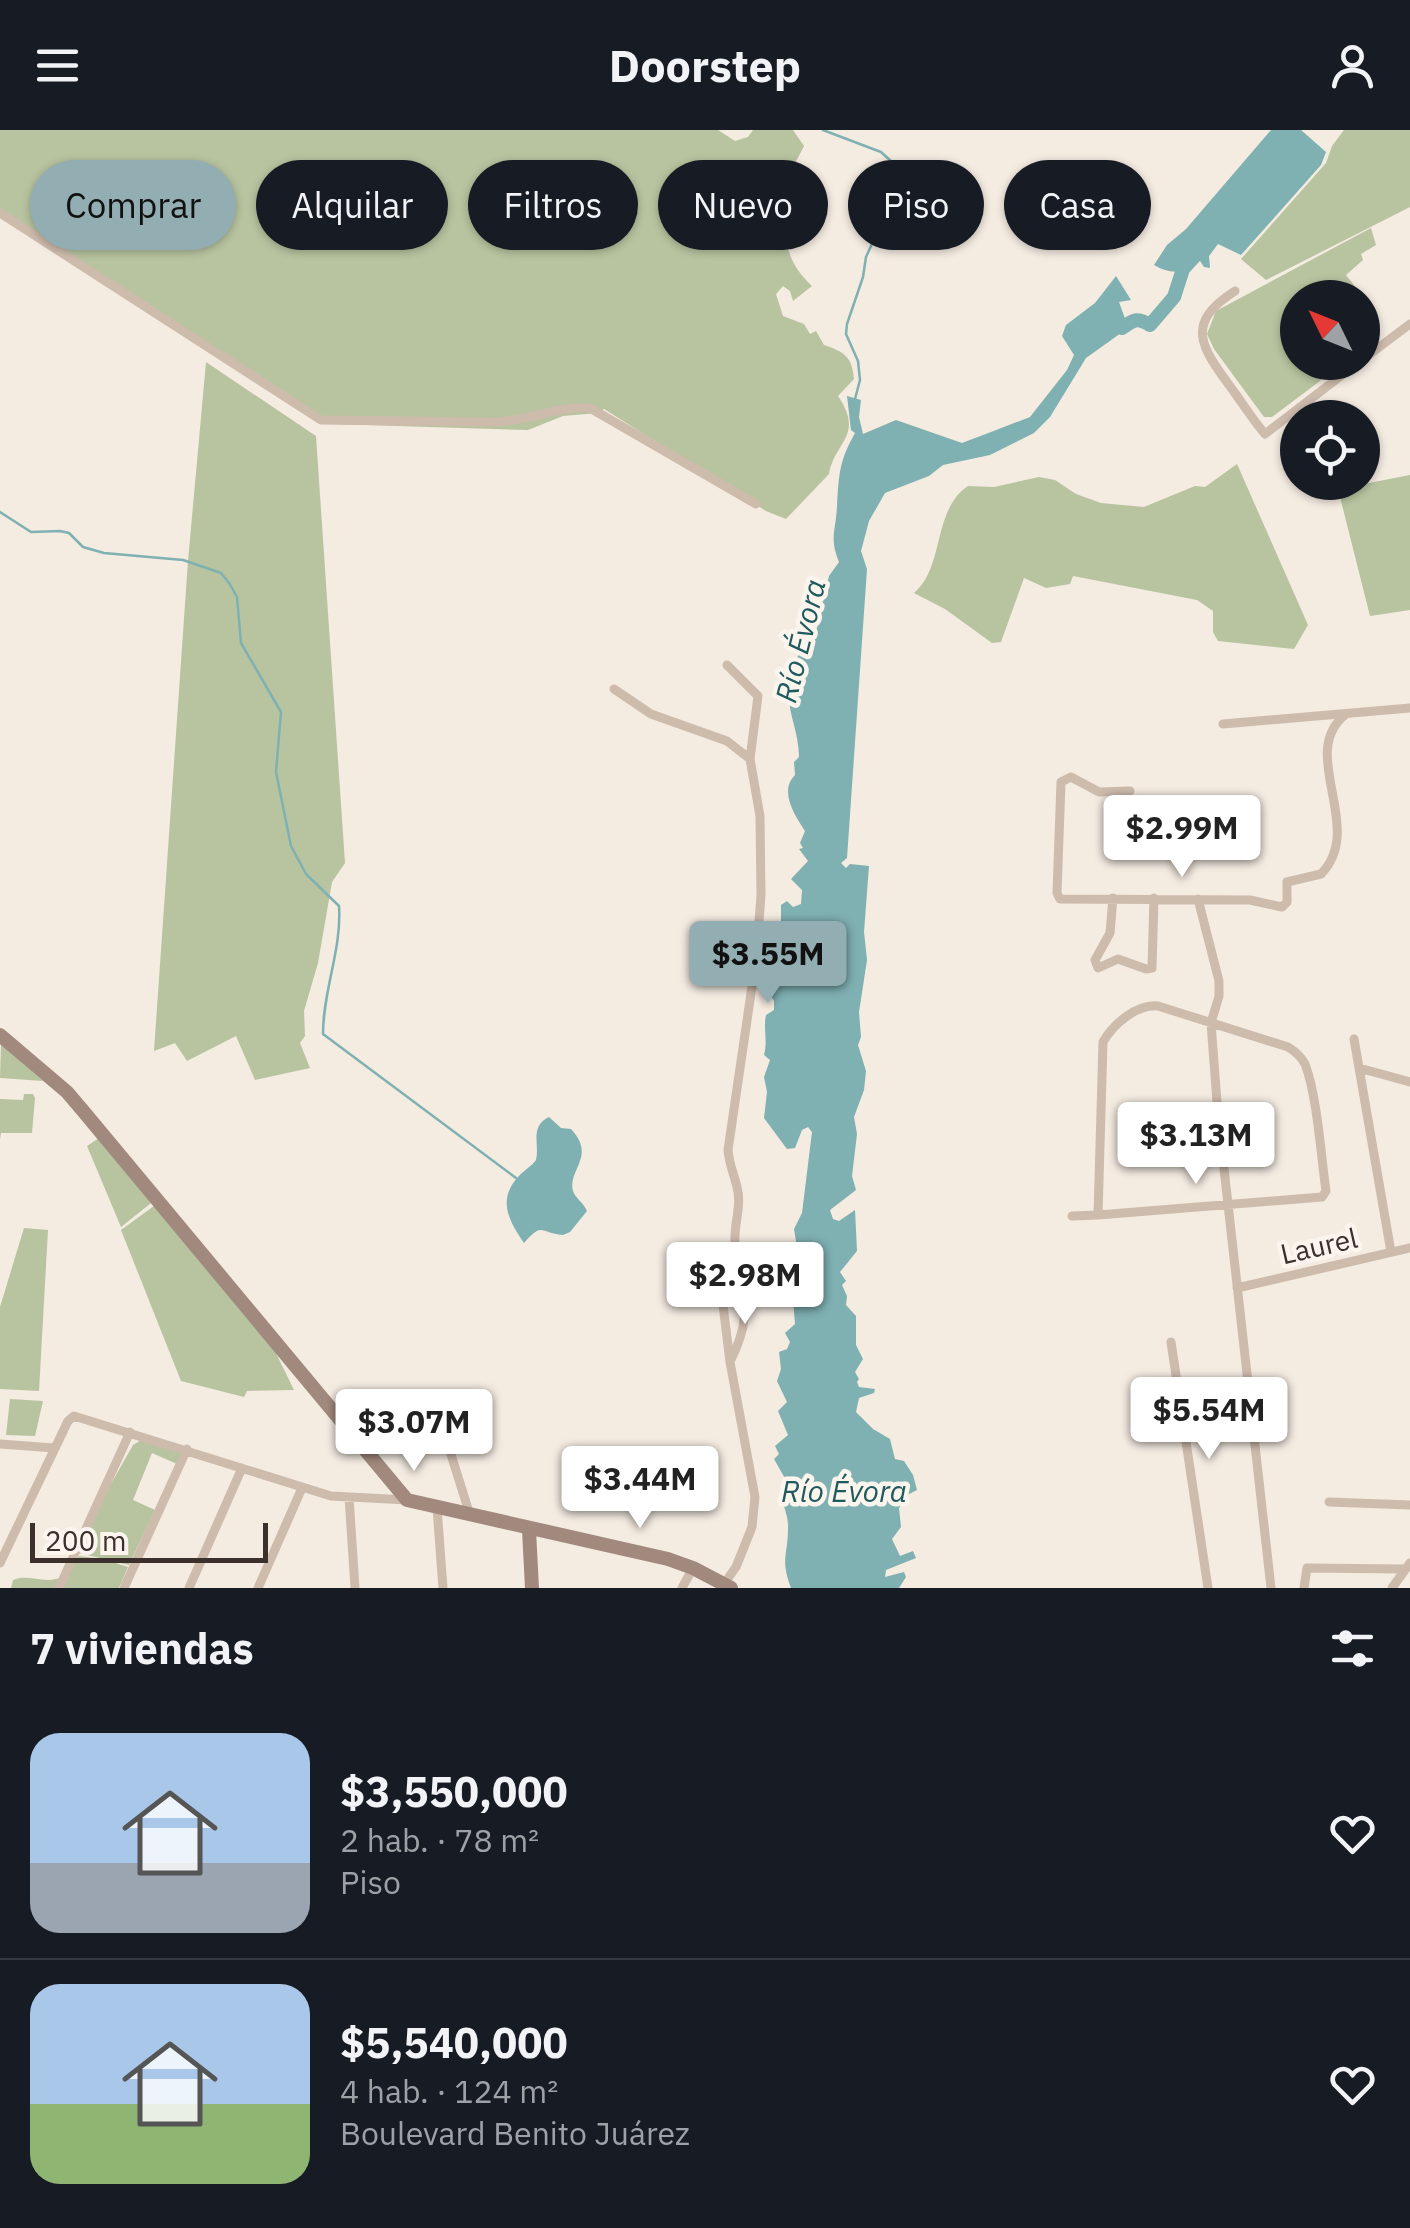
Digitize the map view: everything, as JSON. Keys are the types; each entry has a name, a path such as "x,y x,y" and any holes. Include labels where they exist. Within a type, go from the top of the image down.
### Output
{"street":[{"path":"0,213 321,420 508,422 571,408 590,408 756,504"},
{"path":"1234,291 1206,314 1202,337 1207,355 1265,434 1336,380"},
{"path":"1380,347 1410,324"},
{"path":"727,665 758,696 750,759 760,816 756,959 728,1150 738,1196 734,1243 746,1321 730,1362"},
{"path":"614,689 651,714 726,740 750,759"},
{"path":"1222,724 1410,708"},
{"path":"1130,790 1098,792 1071,777 1061,782 1057,893 1060,899 1250,900 1282,907 1287,902 1288,882 1321,874 1336,854 1338,821 1327,743 1336,722 1346,714"},
{"path":"1113,898 1110,933 1097,955 1096,967 1118,959 1152,968 1154,898"},
{"path":"1198,899 1220,982 1211,1023 1271,1588"},
{"path":"1072,1216 1322,1197 1326,1191 1304,1062 1288,1047 1148,1005 1129,1015 1104,1038 1098,1214"},
{"path":"0,1035 76,1102 407,1500"},
{"path":"1354,1039 1391,1252"},
{"path":"1359,1068 1410,1082"},
{"name":"Laurel","path":"1238,1288 1410,1248"},
{"path":"0,1563 68,1421 80,1416 334,1497 407,1500 668,1559 727,1586 746,1543 755,1509 752,1469 730,1362 722,1297"},
{"path":"1171,1342 1208,1588"},
{"path":"410,1434 443,1428 470,1516"},
{"path":"59,1588 130,1432"},
{"path":"0,1444 54,1448"},
{"path":"124,1588 187,1449"},
{"path":"189,1588 242,1468"},
{"path":"258,1588 302,1488"},
{"path":"349,1497 355,1588"},
{"path":"1329,1502 1410,1505"},
{"path":"437,1508 443,1588"},
{"path":"530,1530 532,1588"},
{"path":"1304,1588 1307,1568 1407,1566"},
{"path":"1392,1588 1407,1566"},
{"path":"682,1588 693,1568"}],"green space":[{"path":"0,130 718,130 735,141 748,137 753,130 793,130 804,146 797,160 658,160 658,250 788,250 794,264 812,286 793,301 790,291 783,286 776,294 783,316 804,324 810,334 816,331 824,345 842,353 851,365 854,379 838,396 849,421 846,438 829,474 786,519 766,511 604,409 563,416 528,430 333,424 60,250 236,250 236,160 30,160 30,231 0,212"},
{"path":"1344,130 1410,130 1410,207 1266,280 1241,259 1326,163"},
{"path":"1371,228 1376,245 1361,254 1363,260 1346,275 1350,280 1280,280 1280,380 1321,380 1295,400 1280,400 1280,411 1272,417 1264,417 1214,349 1207,334 1216,311"},
{"path":"206,362 316,436 345,863 332,882 318,963 304,1011 305,1036 300,1043 310,1068 255,1080 236,1036 187,1061 175,1043 154,1051"},
{"path":"1237,464 1308,625 1294,649 1218,641 1213,632 1213,611 1197,600 1073,576 1070,584 1046,588 1024,578 1001,642 992,643 945,609 914,593 930,569 949,509 968,486 994,487 1039,477 1055,480 1076,494 1101,503 1144,507 1195,486 1205,487"},
{"path":"1410,475 1410,610 1370,616 1341,500 1380,500 1380,481"},
{"path":"1,1044 43,1081 0,1078"},
{"path":"24,1094 33,1094 35,1098 32,1133 1,1133 0,1139 0,1099 23,1100"},
{"path":"102,1136 155,1200 121,1227 87,1146"},
{"path":"158,1203 273,1347 294,1390 247,1391 244,1397 181,1381 121,1230"},
{"path":"24,1228 48,1230 39,1391 0,1389 0,1307"},
{"path":"10,1399 43,1401 35,1436 6,1435"},
{"path":"143,1439 183,1451 177,1464 152,1453 133,1500 155,1510 129,1565 79,1553 86,1528 133,1445"},
{"path":"79,1556 128,1567 119,1588 11,1588 13,1580 19,1578 50,1580 65,1576"}],"water":[{"path":"1271,130 1301,130 1326,152 1321,165 1241,255 1218,244 1209,256 1210,268 1200,261 1178,272 1154,265 1167,245 1186,229"},
{"name":"Río Évora","path":"1116,276 1131,300 1119,302 1127,324 1121,333 1086,358 1050,417 1034,433 990,455 943,465 929,476 885,493 869,521 861,551 867,569 847,858 841,863 846,868 850,864 869,866 864,932 867,960 858,1045 866,1071 854,1117 857,1134 852,1176 856,1190 830,1210 833,1219 839,1221 855,1210 857,1251 840,1272 846,1281 842,1285 846,1305 856,1316 856,1345 863,1359 855,1372 857,1382 859,1387 875,1389 859,1398 856,1412 890,1439 895,1459 904,1461 913,1475 917,1490 899,1508 901,1527 892,1539 900,1556 913,1551 916,1558 886,1570 885,1577 904,1572 906,1577 899,1588 791,1588 785,1563 788,1523 782,1493 787,1482 774,1459 779,1454 775,1446 788,1435 778,1411 787,1402 777,1381 781,1369 779,1352 787,1349 790,1342 785,1333 795,1324 793,1300 786,1298 798,1254 794,1229 802,1213 812,1132 808,1127 802,1130 795,1148 787,1149 764,1118 764,1077 770,1060 764,1055 765,1020 774,1010 767,990 781,965 774,956 781,939 781,905 787,901 793,907 801,904 802,890 791,879 808,861 799,849 803,848 800,843 805,831 788,795 795,775 794,762 799,757 789,688 802,681 803,675 792,668 802,648 813,645 829,576 839,562 834,540 840,475 855,433 851,430 847,396 861,400 863,434 896,420 962,443 1030,417 1074,355 1062,336 1066,325 1095,303"},
{"path":"549,1117 561,1128 571,1129 578,1139 581,1155 573,1191 587,1211 570,1232 563,1235 539,1230 524,1243 510,1219 508,1194 518,1177 536,1160 537,1131"}],"waterway":[{"path":"823,130 881,152 893,163 876,235 847,324 846,334 858,361 860,380 855,399"},
{"name":"Río Évora","path":"1109,323 1122,328 1135,320 1150,325 1174,297 1183,269 1193,258"},
{"path":"0,512 31,532 69,533 83,547 104,553 183,560 221,573 229,583 237,597 241,643 281,712 276,772 291,846 306,874 339,906 323,1034 516,1178"}]}
